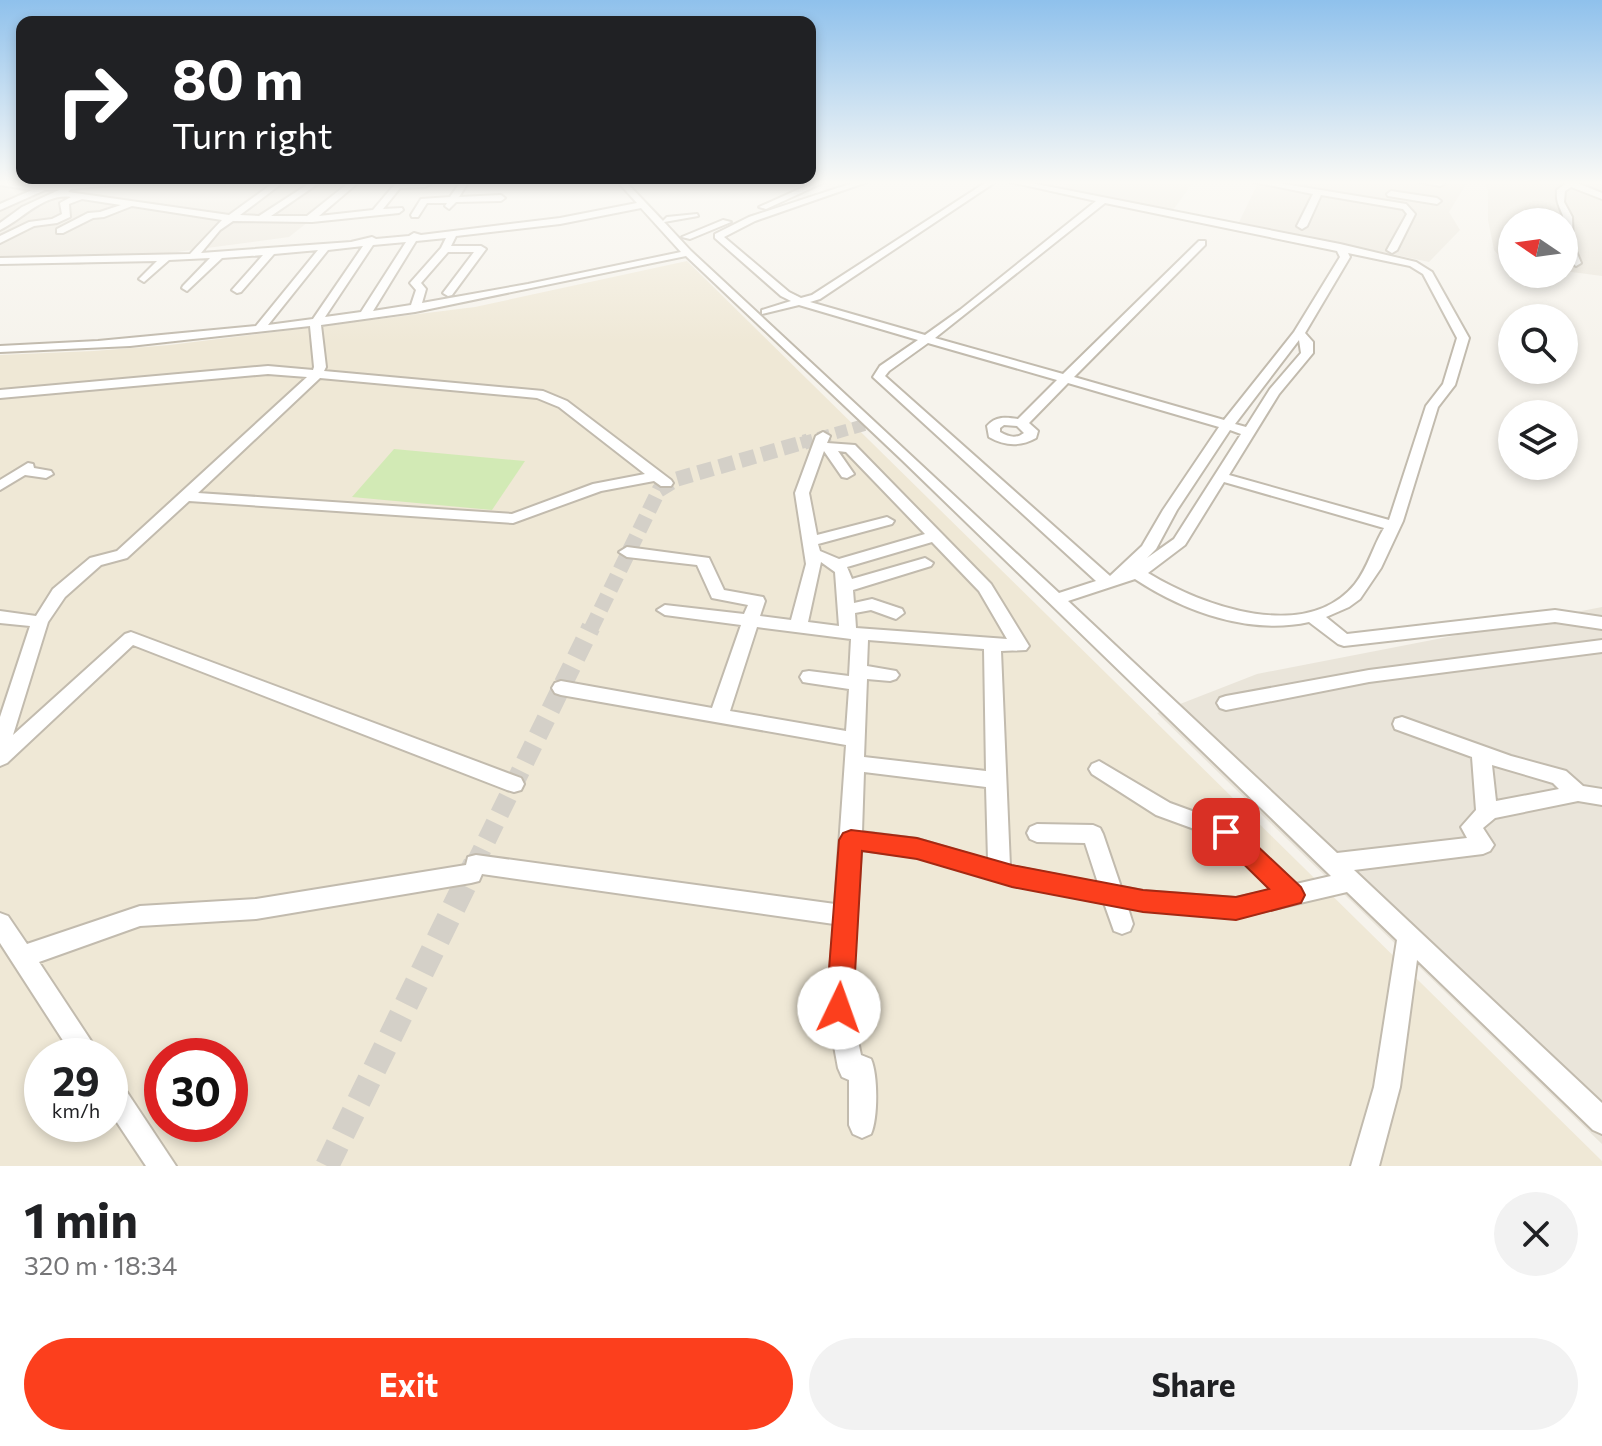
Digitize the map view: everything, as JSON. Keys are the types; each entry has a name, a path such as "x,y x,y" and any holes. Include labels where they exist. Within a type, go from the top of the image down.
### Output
{"street":[{"path":"193,256 213,235"},
{"path":"0,261 166,258 420,235"},
{"path":"415,309 421,289 415,283 445,249 451,235"},
{"path":"672,235 1602,1121"},
{"path":"691,235 687,237 874,413 907,457"},
{"path":"720,235 723,242 785,294 802,303 1250,432"},
{"path":"766,312 802,303 908,235"},
{"path":"1059,235 973,305 884,369 879,377 1111,581"},
{"path":"1137,573 1150,583 1243,619 1314,617 1356,594 1373,572 1392,526 1432,406 1449,385 1463,338 1424,269 1396,259 1282,235"},
{"path":"1392,250 1402,235"},
{"path":"364,317 414,236"},
{"path":"0,746 40,622 59,593 96,561 122,555 317,374 320,367 315,324 372,240"},
{"path":"1021,423 1202,243"},
{"path":"259,329 327,245"},
{"path":"1111,581 1148,549 1170,510 1227,425 1299,333 1345,257 1340,247"},
{"path":"445,249 481,249 448,293"},
{"path":"237,290 272,250"},
{"path":"0,349 103,346 315,324 554,284 688,253"},
{"path":"187,288 220,254"},
{"path":"144,279 166,258"},
{"path":"1055,600 1137,573 1180,542 1274,392 1307,353 1307,342 1299,333"},
{"path":"0,394 248,372 317,374 551,398 661,480 598,487 513,519 186,496"},
{"path":"823,443 847,474"},
{"path":"665,610 854,633 1020,646 985,588 850,448 823,443"},
{"path":"798,627 814,564 802,493 823,443"},
{"path":"0,486 25,469 46,474"},
{"path":"1221,477 1392,526"},
{"path":"812,548 887,521"},
{"path":"836,565 935,536"},
{"path":"812,548 843,572 846,610 854,633 857,678 851,840 839,1008 851,1068 862,1068 862,1125"},
{"path":"627,552 703,561 718,594 757,601 719,715"},
{"path":"844,587 925,563"},
{"path":"846,610 872,604 896,613"},
{"path":"1314,617 1344,640 1555,616 1602,623"},
{"path":"0,617 40,622"},
{"path":"0,758 131,638 514,784"},
{"path":"992,644 999,872"},
{"path":"1226,703 1369,676 1602,646"},
{"path":"809,677 890,675"},
{"path":"561,688 853,739"},
{"path":"1402,724 1559,777 1578,793"},
{"path":"1481,753 1487,813"},
{"path":"853,763 996,780"},
{"path":"1099,769 1163,809 1226,832 1292,895"},
{"path":"1333,863 1483,845 1471,827 1487,813 1578,793 1602,797"},
{"path":"1037,833 1093,834 1122,924"},
{"path":"851,840 917,848 999,872 1143,901 1236,908 1352,881"},
{"path":"21,957 140,916 256,909 474,869 845,915"},
{"path":"0,923 76,1038"},
{"path":"1365,1166 1387,1087 1409,935"},
{"path":"128,1116 162,1166"}],"shaded area":[{"path":"0,235 291,235 79,265 0,261"},
{"path":"1303,235 1455,235 1429,262"},
{"path":"1491,235 1498,235 1498,255 1494,250"},
{"path":"1578,235 1602,235 1602,276 1578,273"},
{"path":"687,261 1602,1161 1602,1166 0,1166 0,355 170,345 475,307"},
{"path":"1602,607 1602,1144 1157,713 1257,674"}],"green space":[{"path":"394,449 525,461 492,510 352,497"}],"tunnel":[{"path":"808,441 871,423"},
{"path":"591,629 659,490 677,479 808,441"},
{"path":"801,443 808,441"},
{"path":"474,866 591,627"},
{"path":"327,1166 475,864"}],"route":[{"path":"839,1008 851,840 917,848 1012,876 1143,901 1236,908 1292,895 1226,832"}]}
